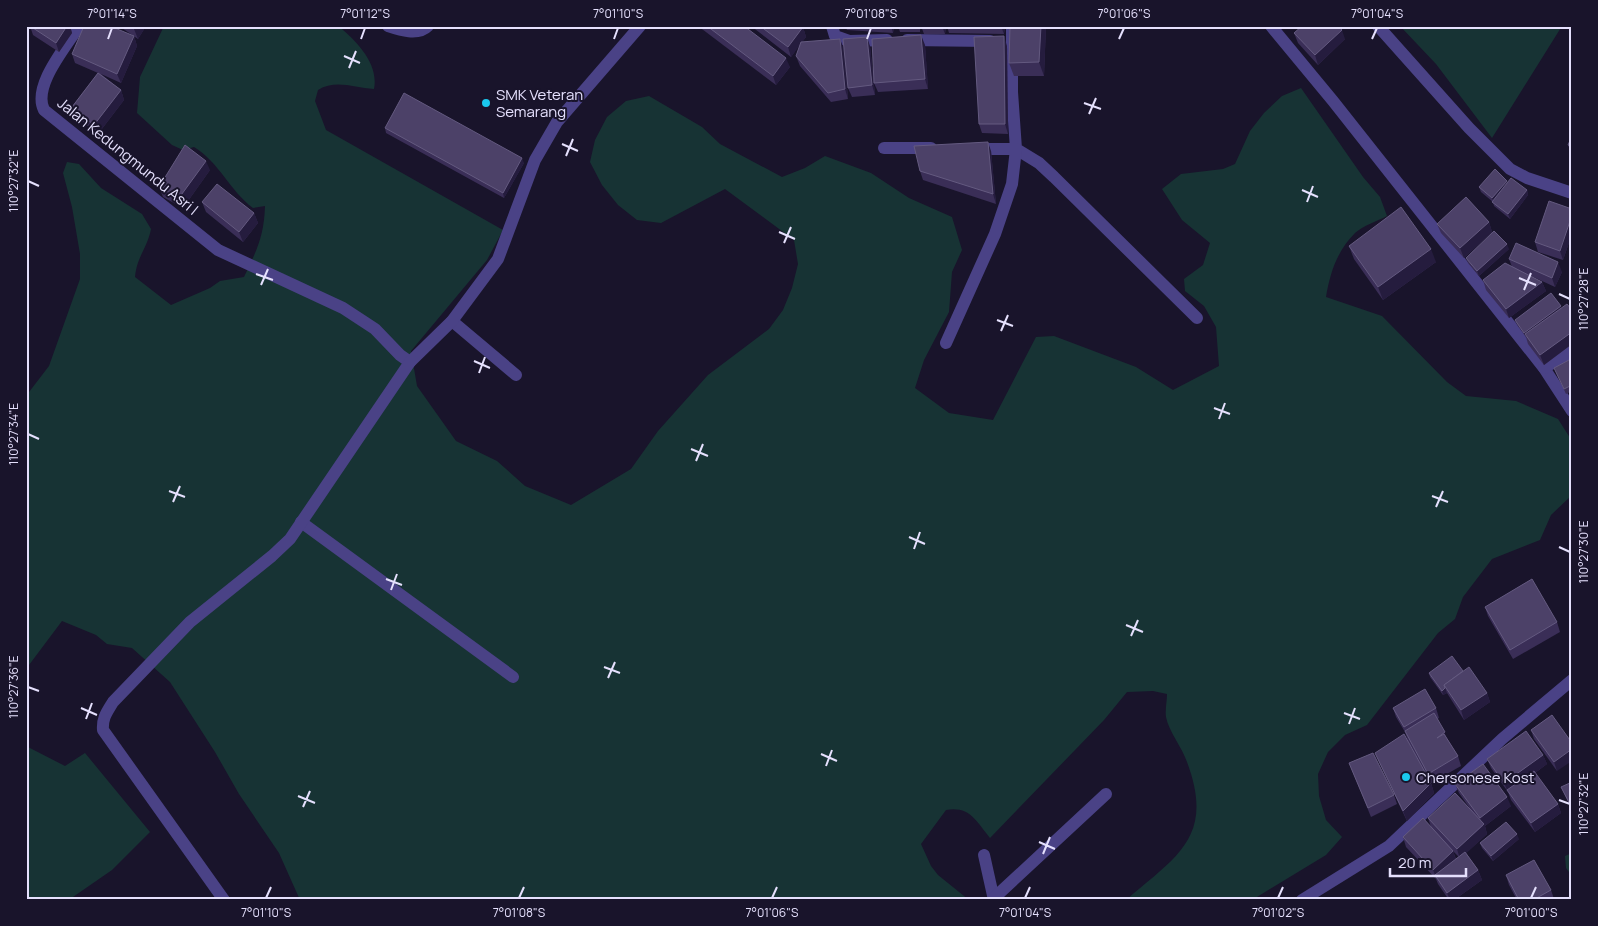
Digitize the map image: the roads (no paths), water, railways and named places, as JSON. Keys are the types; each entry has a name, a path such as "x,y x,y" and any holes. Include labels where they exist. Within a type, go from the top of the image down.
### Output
{"street":[{"name":"Jalan Kedungmundu Asri I","path":"79,26 47,75 41,103 44,110 218,250 343,308 374,329 400,355 410,362"},
{"path":"388,26 411,32 425,29 428,26"},
{"path":"224,900 102,730 102,721 113,702 190,622 272,556 290,539 410,362 452,321 498,259 535,160 557,122 640,26"},
{"path":"832,26 835,36 850,40 1012,42"},
{"path":"946,343 995,234 1012,184 1016,149 1012,26"},
{"path":"1271,26 1333,101 1544,368 1572,411"},
{"path":"1378,26 1469,128 1510,169 1527,178 1572,193"},
{"path":"884,148 940,148"},
{"path":"959,149 1016,149 1039,163 1197,318"},
{"path":"452,321 516,375"},
{"path":"1544,368 1572,351"},
{"path":"301,522 513,677"},
{"path":"1302,900 1389,846 1502,739 1572,680"},
{"path":"994,899 1106,794"},
{"path":"984,856 994,899"}],"place":[{"name":"SMK Veteran Semarang","path":"486,103"},
{"name":"Chersonese Kost","path":"1406,777"}]}
